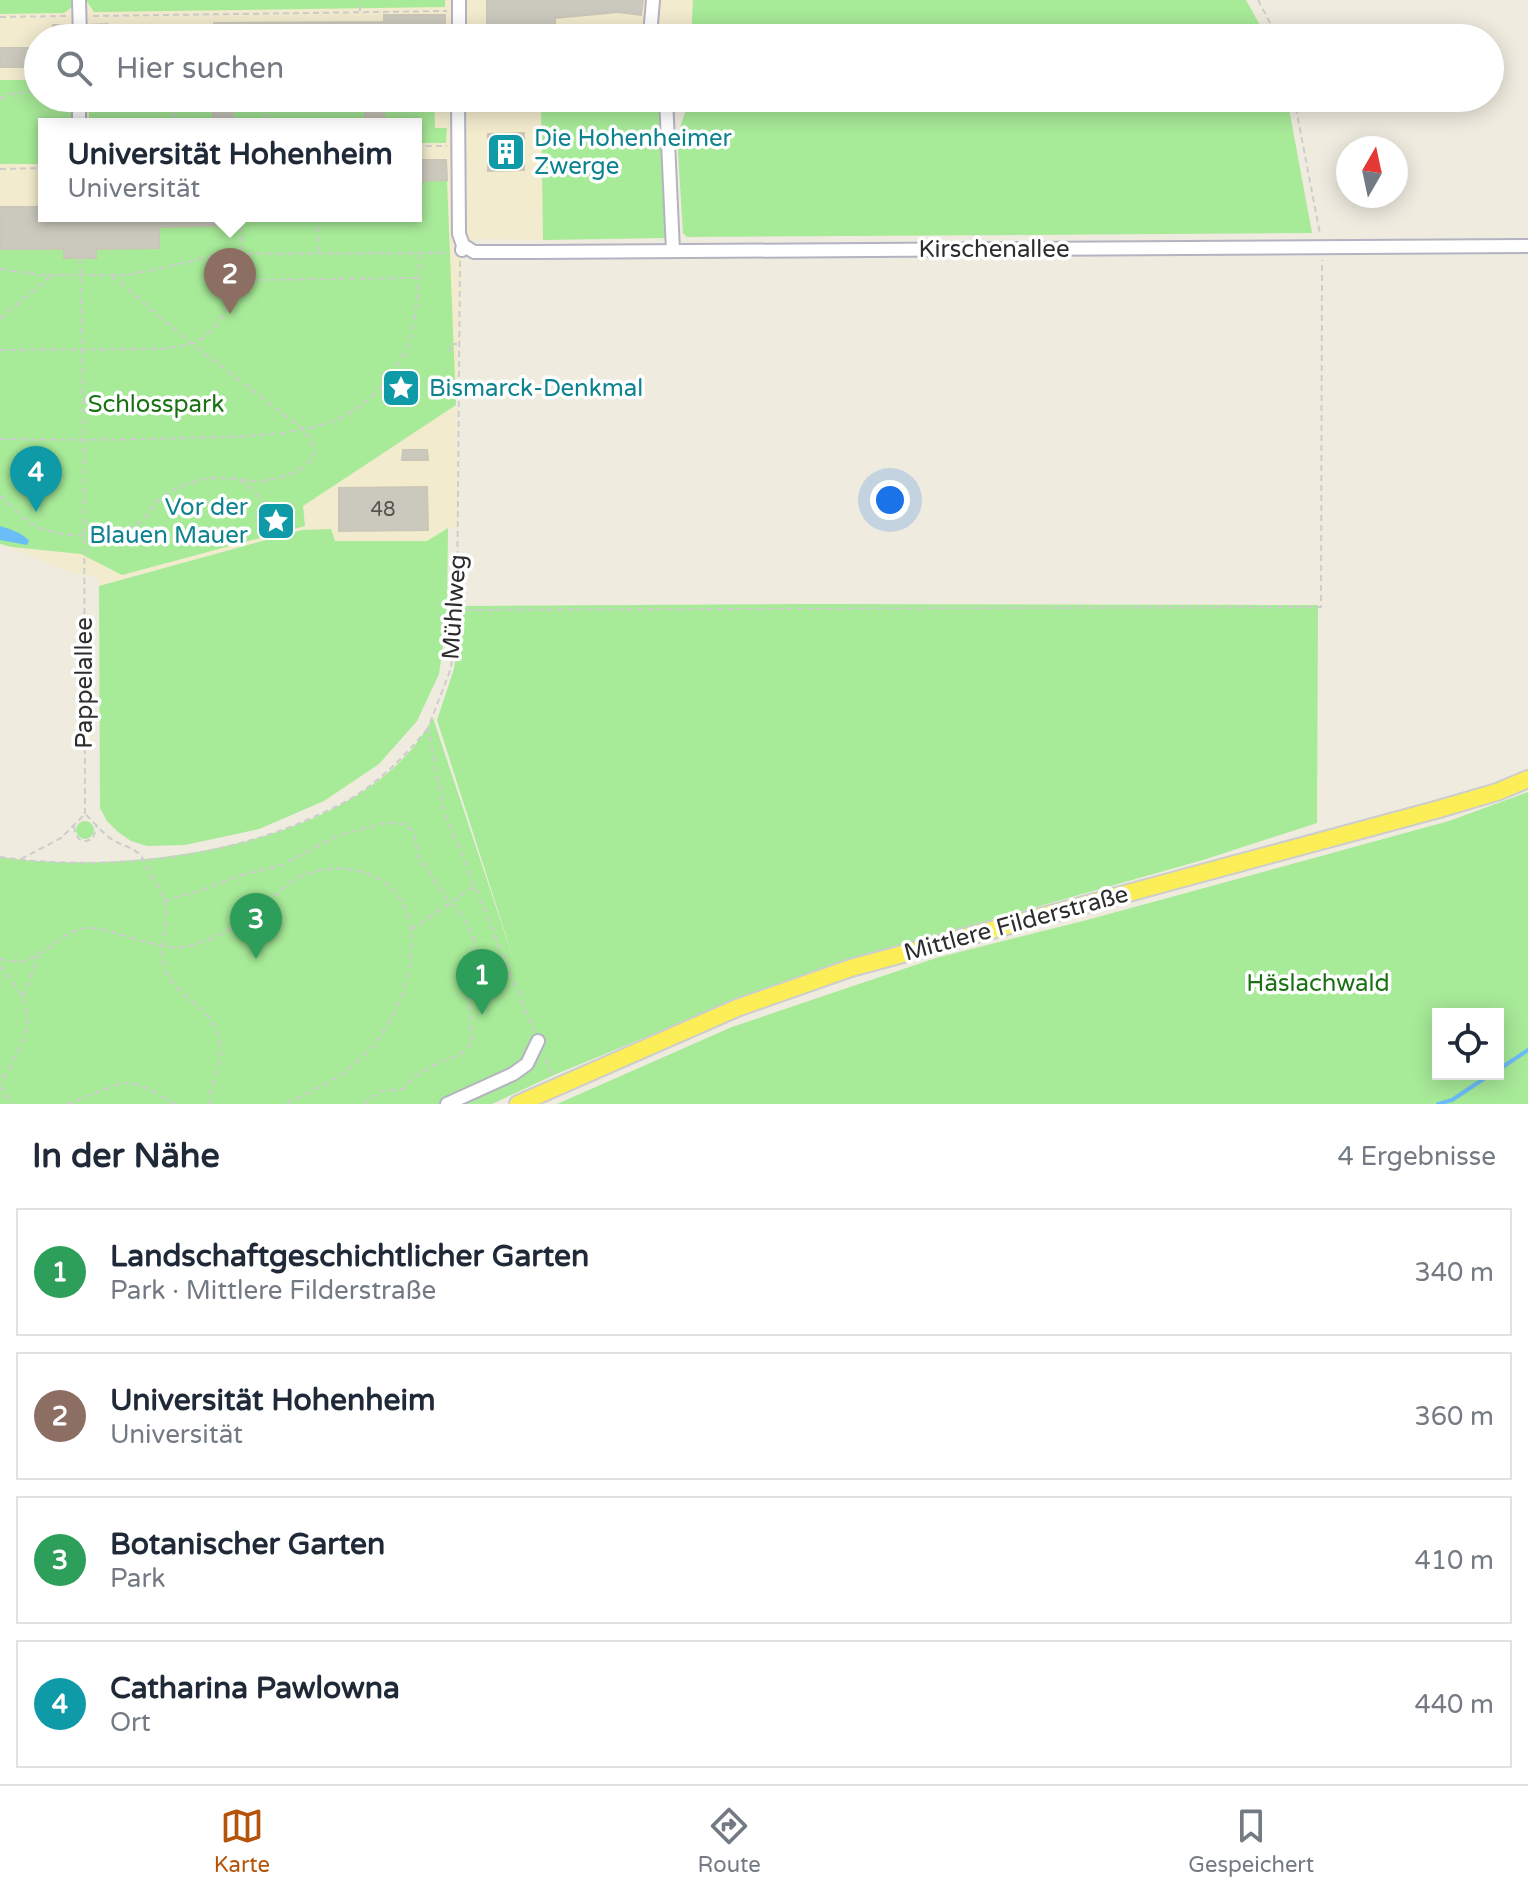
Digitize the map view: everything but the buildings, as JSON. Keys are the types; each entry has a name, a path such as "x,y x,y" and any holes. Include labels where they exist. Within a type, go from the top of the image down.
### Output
{"main road":[{"name":"Mittlere Filderstraße","path":"518,1104 737,1008 851,968 1439,809 1497,792 1528,779"}],"street":[{"path":"79,0 79,24"},
{"path":"651,24 653,0"},
{"path":"458,112 459,234 462,249"},
{"path":"667,112 673,251"},
{"name":"Kirschenallee","path":"462,249 474,252 1528,246"},
{"path":"447,1104 513,1074 527,1064 538,1041"}],"path":[{"path":"359,13 360,0"},
{"path":"1258,0 1272,24"},
{"path":"0,17 359,13 459,5"},
{"path":"0,99 9,94 24,92"},
{"path":"457,610 1321,607 1322,247 1297,112"},
{"path":"422,146 458,146"},
{"path":"0,169 38,168"},
{"path":"0,350 164,349 192,344 215,327 232,301 238,280 240,222"},
{"path":"317,222 318,253"},
{"path":"0,269 33,275 140,273 221,254 420,253 462,249"},
{"name":"Mühlweg","path":"428,728 451,668 457,610 458,266 462,249"},
{"path":"0,439 84,441 218,437 303,429 341,418 359,406 399,364 418,292 420,253"},
{"name":"Pappelallee","path":"80,258 85,814"},
{"path":"0,496 35,526 48,532 64,535 109,533 126,529 144,519 152,507 182,485 217,478 272,479 299,470 314,451 303,429 192,344 111,274"},
{"path":"0,319 52,275"},
{"path":"238,280 418,278"},
{"path":"450,352 450,344 458,344"},
{"path":"239,480 249,486 271,511"},
{"path":"0,857 80,862 144,859 191,854 245,842 297,824 355,796 404,757 428,728"},
{"path":"428,728 444,811 558,1086"},
{"path":"20,860 61,838 85,814 112,840 138,852 144,859 158,884 166,911 161,945 166,974 173,985 210,1018 217,1031 221,1056 210,1104"},
{"path":"164,901 282,865 337,836 384,823 405,824 415,833 417,855 463,917 473,936 475,960 468,978 472,1044 459,1055 416,1076 403,1089 381,1091 363,1104"},
{"path":"74,824 75,835 84,841 93,838 97,825"},
{"path":"0,959 24,962 40,955 69,934 94,928 179,948 217,937 258,911 292,881 313,872 334,868 369,874 384,883 405,909 411,930 411,965 403,992 391,1021 368,1052 338,1079 285,1104"},
{"path":"411,930 475,886"},
{"path":"23,997 40,955"},
{"path":"0,966 23,997 28,1024 26,1038 0,1084 13,1104"},
{"path":"67,1104 128,1082 137,1083 175,1104"}],"shaded area":[{"name":"Schlosspark","path":"0,0 693,0 692,24 24,24 24,112 661,112 666,238 474,239 463,245 456,405 458,528 448,528 427,541 334,541 302,530 99,586 98,577 70,572 0,544"}],"green space":[{"path":"0,0 74,0 71,8 64,13 0,14"},
{"path":"86,0 445,0 445,7 94,12"},
{"path":"693,0 1246,0 1259,24 692,24"},
{"path":"0,80 24,80 24,112 77,112 77,118 38,118 38,164 0,164"},
{"path":"89,112 213,112 213,118 89,118"},
{"path":"233,112 365,112 365,118 233,118"},
{"path":"384,112 434,112 435,128 447,128 446,143 422,143 422,118 384,118"},
{"path":"541,112 661,112 666,238 543,240"},
{"path":"685,112 1290,112 1312,233 687,237 683,233 677,136"},
{"name":"Schlosspark","path":"447,180 456,405 303,506 305,526 122,575 81,554 0,544 0,225 1,249 64,249 96,258 96,249 159,248 159,227 234,225 234,222 422,222 422,181"},
{"path":"448,528 447,618 439,674 417,721 379,764 324,801 259,829 185,845 147,846 131,841 107,821 100,808 99,586 302,530 331,529 335,541 427,541"},
{"path":"1318,605 1317,823 1203,860 852,959 709,1011 492,1104 0,1104 0,857 53,862 113,861 176,855 239,843 300,824 355,797 400,762 433,718 515,964 437,720 454,669 461,606"},
{"name":"Häslachwald","path":"1528,792 1528,1104 557,1104 732,1027 936,958 1449,821"},
{"path":"85,821 94,830 85,839 76,830"}],"water":[{"path":"0,526 23,536 29,541 27,545 0,540"}],"waterway":[{"path":"1504,1066 1528,1050"},
{"path":"1438,1104 1452,1100 1482,1080"}],"place":[{"name":"Die Hohenheimer Zwerge","path":"506,152"},
{"name":"Universität Hohenheim","path":"230,314"},
{"name":"Bismarck-Denkmal","path":"401,388"},
{"name":"Catharina Pawlowna","path":"36,512"},
{"name":"Vor der Blauen Mauer","path":"276,521"},
{"name":"Botanischer Garten","path":"256,959"},
{"name":"Landschaftgeschichtlicher Garten","path":"482,1015"}]}
